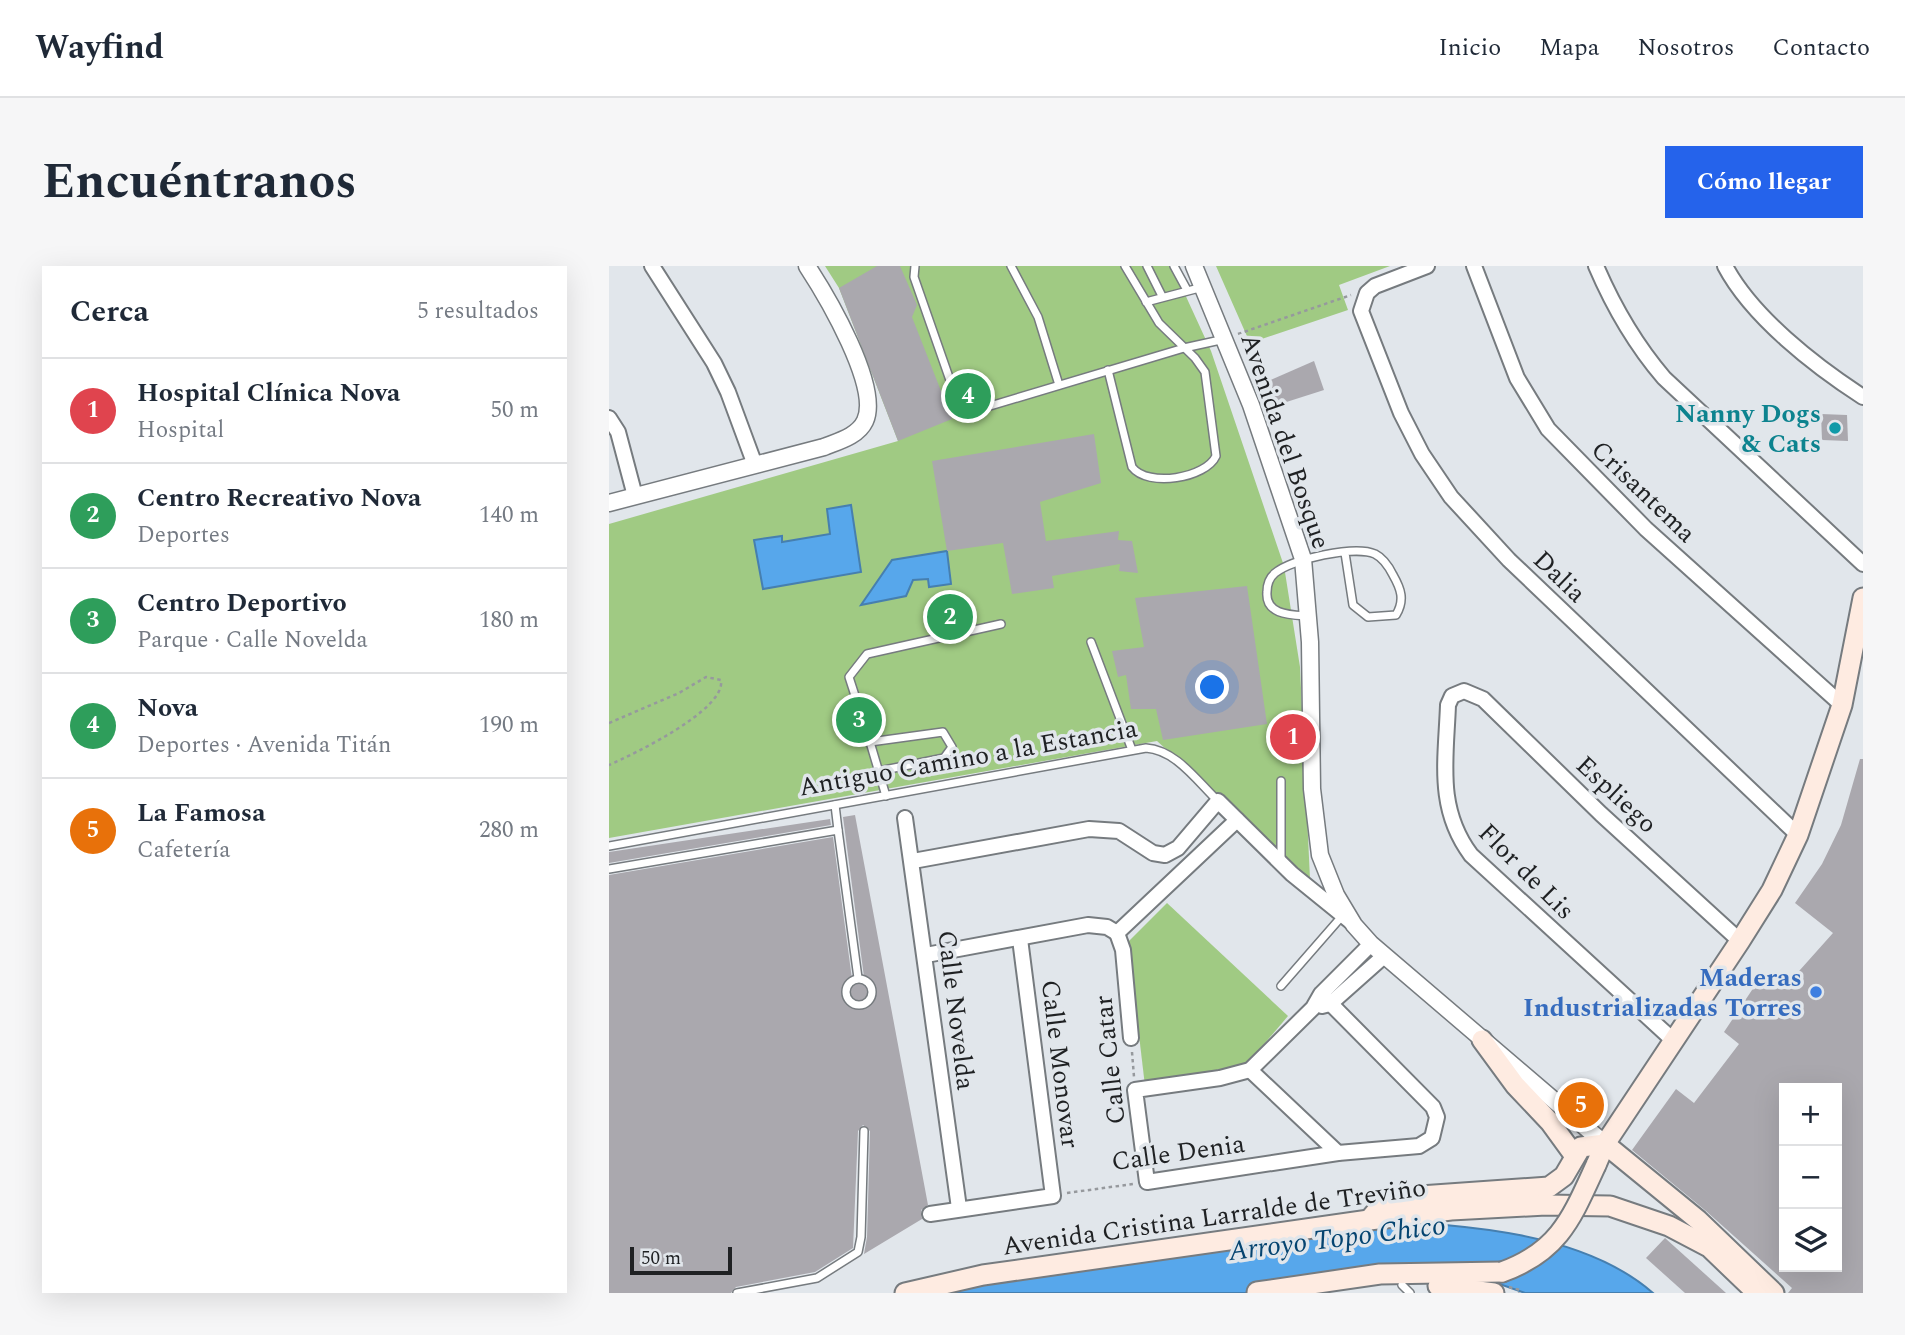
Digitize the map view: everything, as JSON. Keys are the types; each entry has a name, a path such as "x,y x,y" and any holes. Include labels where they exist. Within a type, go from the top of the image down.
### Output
{"main road":[{"path":"1254,1293 1380,1274 1479,1275 1502,1272 1525,1264 1541,1254 1564,1230 1605,1144 1772,890 1798,835 1853,677 1863,598"},
{"path":"1482,1040 1515,1085 1550,1122 1574,1155"},
{"path":"1369,1220 1384,1202 1406,1197 1549,1187 1564,1176 1581,1147 1605,1144 1698,1220 1774,1293"},
{"name":"Avenida Cristina Larralde de Treviño","path":"905,1293 983,1275 1369,1220 1464,1209 1546,1205 1610,1206 1660,1222 1709,1247 1757,1293"},
{"path":"1325,1293 1406,1289 1494,1293"},
{"path":"1254,1293 1272,1293"}],"street":[{"path":"652,266 714,363 728,392 755,465"},
{"path":"609,503 755,465 846,438 858,431 866,420 866,388 844,333 807,266"},
{"name":"Avenida del Bosque","path":"1194,266 1195,288 1226,339 1278,479 1303,559 1309,617 1314,818 1325,873 1348,920 1371,944 1605,1144"},
{"path":"1375,286 1427,266"},
{"name":"Crisantema","path":"1474,266 1517,378 1548,429 1646,529 1842,705"},
{"path":"1596,266 1615,309 1644,355 1664,378 1863,564"},
{"path":"1725,266 1747,298 1779,330 1824,371 1863,397"},
{"name":"Dalia","path":"1375,286 1362,301 1361,311 1370,338 1401,413 1422,454 1451,497 1509,560 1798,835"},
{"path":"609,418 621,442 635,496"},
{"name":"Espliego","path":"1456,692 1472,693 1483,699 1601,814 1740,941"},
{"name":"Flor de Lis","path":"1456,692 1448,705 1446,797 1456,835 1471,855 1674,1041"},
{"path":"913,861 1089,829 1119,831 1153,853 1165,855 1178,848 1218,801"},
{"name":"Antiguo Camino a la Estancia","path":"1218,801 1281,864 1348,920"},
{"name":"Calle Novelda","path":"905,818 959,1208"},
{"path":"926,955 1088,925 1107,927 1117,933 1237,821"},
{"name":"Calle Catar","path":"1117,933 1123,950 1131,1038"},
{"name":"Calle Monovar","path":"1020,939 1053,1196"},
{"path":"1326,999 1371,944"},
{"path":"1135,1090 1220,1078 1250,1070 1313,1008 1384,956"},
{"name":"Calle Denia","path":"1147,1182 1338,1153 1419,1146 1432,1138 1437,1117 1433,1107 1326,999"},
{"path":"1250,1070 1338,1153"},
{"name":"Calle Catar","path":"1135,1090 1147,1182"},
{"path":"930,1214 1053,1196"}],"lane":[{"path":"915,266 914,276 959,406 970,412 1184,348 1226,339"},
{"path":"1011,266 1038,317 1059,385"},
{"path":"1108,370 1132,467 1137,475 1156,481 1202,471 1212,465 1216,456 1205,372 1159,323 1125,266"},
{"path":"1147,266 1162,296"},
{"path":"1174,266 1195,288"},
{"path":"1146,302 1195,288"},
{"path":"1309,617 1286,615 1271,608 1266,597 1268,583 1276,573 1303,559 1345,553 1362,551 1382,560 1402,596 1397,615 1368,617 1353,605 1345,553"},
{"path":"886,796 849,677 867,653 1001,624"},
{"path":"1091,642 1132,750"},
{"path":"870,742 937,731 946,734 952,747 951,753 944,758 879,771"},
{"name":"Antiguo Camino a la Estancia","path":"609,846 1146,748 1165,752 1218,801"},
{"path":"1281,781 1281,864"},
{"path":"835,805 857,978"},
{"path":"609,869 838,830"},
{"path":"1281,986 1348,920"},
{"path":"737,1293 817,1278 858,1252 864,1131"}],"path":[{"path":"1226,339 1375,286"},
{"path":"609,723 654,705 706,677 721,680 720,693 708,708 609,765"},
{"name":"Calle Catar","path":"1131,1038 1135,1090"},
{"name":"Calle Denia","path":"1053,1196 1147,1182"}],"green space":[{"path":"825,266 1172,266 1211,351 1284,566 1300,667 1310,879 1157,741 609,838 609,524 898,441 839,288"},
{"path":"1216,266 1390,266 1339,285 1348,310 1250,343"},
{"path":"1167,903 1288,1016 1248,1063 1145,1086 1128,942"}],"water":[{"path":"851,505 861,572 763,589 754,540 782,536 782,542 830,534 827,509"},
{"path":"947,551 951,584 929,587 928,579 913,580 906,596 861,605 892,560"},
{"name":"Arroyo Topo Chico","path":"1369,1220 1479,1229 1555,1244 1591,1256 1624,1272 1653,1293 1525,1293 1457,1269 1252,1293 905,1293"}],"building":[{"path":"877,266 900,266 917,305 912,317 952,419 898,441 839,288"},
{"path":"1314,361 1324,390 1268,408 1259,385"},
{"name":"Nanny Dogs & Cats","path":"1821,414 1847,415 1848,441 1822,440"},
{"path":"1094,434 1101,483 1040,502 1046,541 1119,531 1118,540 1132,541 1138,573 1119,571 1120,564 1052,576 1054,588 1012,594 1003,543 947,551 932,461"},
{"path":"1247,586 1267,724 1163,740 1156,709 1131,709 1126,675 1118,677 1112,651 1144,647 1135,598"},
{"path":"1860,759 1863,759 1863,1293 1788,1293 1792,1288 1706,1211 1632,1150 1676,1089 1694,1103 1739,1044 1724,1032 1762,975 1783,989 1833,933 1795,903 1822,864 1841,825"},
{"path":"855,815 928,1205 921,1210 922,1219 864,1254 867,1237 870,1131 863,1125 858,1131 853,1248 815,1272 736,1287 731,1293 609,1293 609,875 833,837 852,979 859,984 864,977 843,817"},
{"path":"830,819 831,825 609,863 609,852"},
{"path":"1665,1238 1726,1293 1685,1293 1646,1258"}],"place":[{"name":"Nova","path":"968,396"},
{"name":"Nanny Dogs & Cats","path":"1835,428"},
{"name":"Centro Recreativo Nova","path":"950,617"},
{"name":"Centro Deportivo","path":"859,720"},
{"name":"Hospital Clínica Nova","path":"1293,737"},
{"name":"Maderas Industrializadas Torres","path":"1816,992"},
{"name":"La Famosa","path":"1581,1105"}]}
